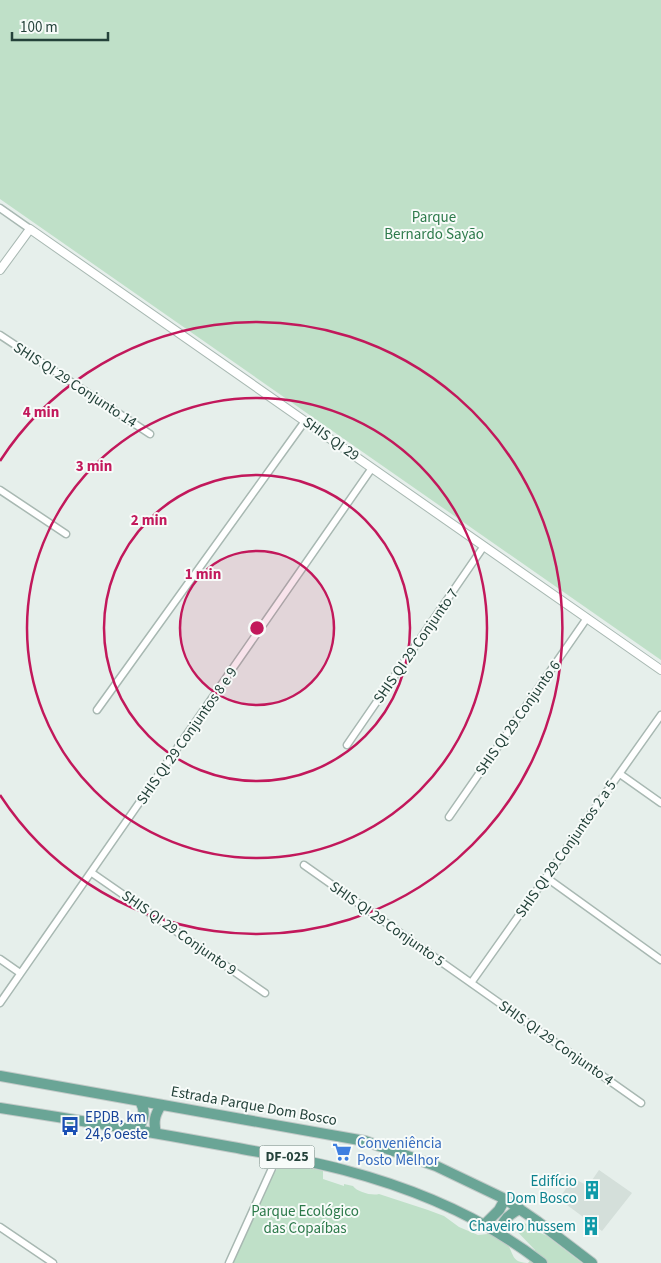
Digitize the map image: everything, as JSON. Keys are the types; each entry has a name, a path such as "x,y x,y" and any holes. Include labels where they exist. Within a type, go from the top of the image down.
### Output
{"main road":[{"name":"Estrada Parque Dom Bosco","path":"0,1076 364,1141 436,1166 505,1199 520,1208 592,1263"},
{"path":"138,1129 143,1121 144,1112 140,1101"},
{"path":"156,1133 155,1115 161,1105"},
{"name":"DF-025","path":"0,1108 138,1129 343,1169 403,1187 440,1202 485,1224 542,1263"},
{"path":"485,1224 499,1210 505,1199"},
{"path":"500,1234 500,1228 506,1218 520,1208"}],"street":[{"name":"SHIS QI 29","path":"0,208 661,670"},
{"path":"0,270 30,228"},
{"name":"SHIS QI 29 Conjunto 14","path":"0,335 150,434"},
{"path":"97,710 305,420"},
{"name":"SHIS QI 29 Conjuntos 8 e 9","path":"0,1003 372,468"},
{"path":"0,490 66,534"},
{"name":"SHIS QI 29 Conjunto 7","path":"347,745 484,546"},
{"name":"SHIS QI 29 Conjunto 6","path":"449,817 587,618"},
{"name":"SHIS QI 29 Conjuntos 2 a 5","path":"471,983 661,715"},
{"path":"620,774 661,803"},
{"name":"SHIS QI 29 Conjunto 5","path":"304,865 471,983"},
{"name":"SHIS QI 29 Conjunto 9","path":"92,873 265,993"},
{"path":"547,878 661,960"},
{"path":"0,959 20,973"},
{"name":"SHIS QI 29 Conjunto 4","path":"471,983 641,1103"},
{"path":"229,1263 278,1155"},
{"path":"0,1226 53,1263"}],"shaded area":[{"path":"599,1170 632,1193 602,1231 559,1199 573,1178 588,1186"}],"green space":[{"name":"Parque Bernardo Sayão","path":"0,0 661,0 661,660 0,199"},
{"name":"Parque Ecológico das Copaíbas","path":"285,1165 323,1171 323,1179 344,1186 344,1184 353,1186 365,1193 379,1194 428,1210 444,1216 459,1227 478,1235 497,1233 506,1241 516,1260 527,1263 231,1263 270,1178 277,1169"},
{"path":"519,1222 527,1224 534,1230 547,1236 582,1263 528,1263 535,1254 535,1250 511,1225"}],"place":[{"name":"EPDB, km 24,6 oeste","path":"70,1126"},
{"name":"Conveniência Posto Melhor","path":"342,1152"},
{"name":"Edifício Dom Bosco","path":"592,1190"},
{"name":"Chaveiro hussem","path":"591,1226"}]}
